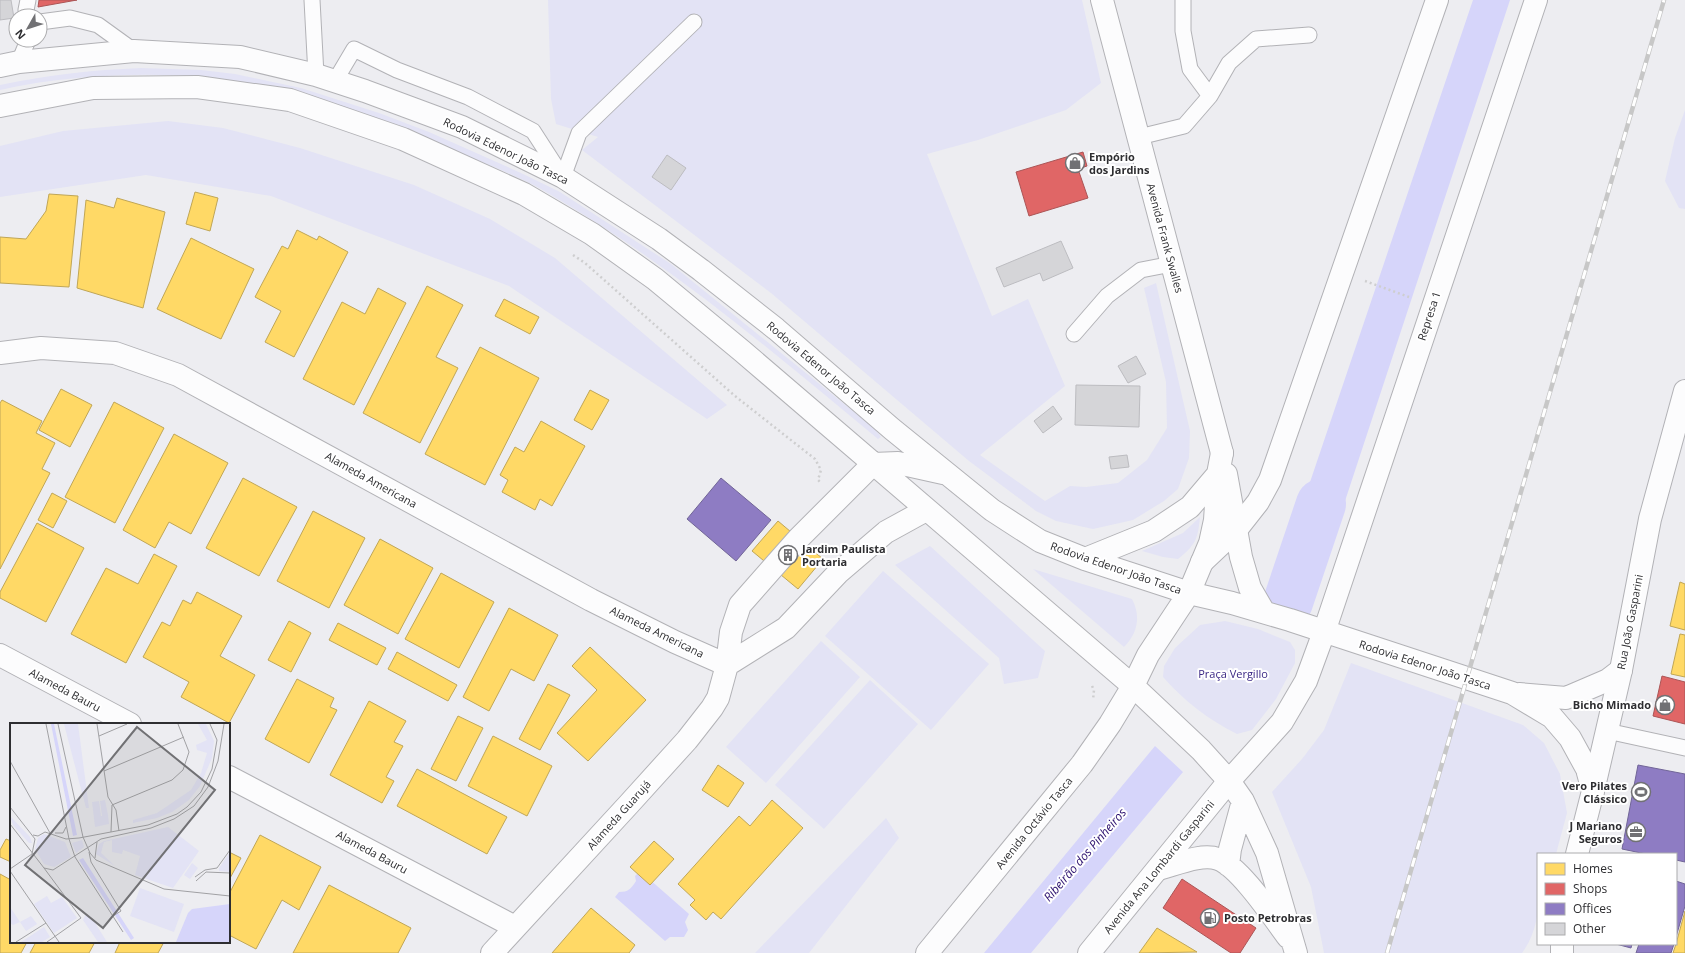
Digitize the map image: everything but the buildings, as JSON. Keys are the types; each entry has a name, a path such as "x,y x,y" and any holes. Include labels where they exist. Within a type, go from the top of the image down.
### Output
{"street":[{"name":"Avenida Frank Swalles","path":"1102,0 1172,264 1220,464"},
{"path":"1202,562 1236,530 1258,502 1270,480 1437,0"},
{"name":"Represa 1","path":"1229,781 1282,722 1306,682 1536,0"},
{"name":"Rodovia Edenor João Tasca","path":"9,64 134,51 240,57 326,78 462,127 563,177 659,239 713,279 776,329 946,474 992,510 1040,541 1085,559 1189,593 1264,612 1512,693 1552,717 1570,738 1587,769 1593,791"},
{"path":"0,106 93,88 197,87 290,100 403,139 524,194 598,239 656,279 1163,713 1229,781 1243,802 1267,853 1282,898 1295,948"},
{"name":"Alameda Americana","path":"0,353 41,348 115,353 178,375 591,600 675,642 727,665"},
{"name":"Rua João Gasparini","path":"1577,853 1621,670 1650,519 1685,391"},
{"path":"873,464 898,463 946,474"},
{"name":"Alameda Guarujá","path":"492,953 634,799 712,708 718,698 727,665 731,632 740,605 799,538 873,464"},
{"path":"1220,464 1236,530 1240,557 1250,588 1264,612"},
{"path":"1085,559 1154,531 1190,507 1220,464"},
{"name":"Avenida Octávio Tasca","path":"927,953 1082,764 1110,724 1133,686 1148,655 1189,593 1210,543 1215,520 1220,464"},
{"path":"727,665 786,628 849,563 886,532 926,510"},
{"name":"Alameda Bauru","path":"0,655 128,723"},
{"path":"1512,693 1566,698 1608,680 1621,670"},
{"name":"Alameda Bauru","path":"230,778 515,927"},
{"name":"Avenida Ana Lombardi Gasparini","path":"1088,953 1229,781"},
{"path":"1228,865 1230,849 1243,802"},
{"path":"1158,869 1204,858 1218,859 1228,865 1240,876 1295,948"}],"lane":[{"path":"312,0 326,78"},
{"path":"1183,0 1184,31 1190,69 1210,96"},
{"path":"48,21 70,18 98,25 134,51"},
{"path":"563,177 579,133 694,22"},
{"path":"1139,137 1184,126 1210,96 1229,63 1256,39 1309,35"},
{"path":"9,64 22,48"},
{"path":"326,78 354,49 397,70 468,97 532,132 563,177"},
{"path":"1074,334 1107,296 1141,270 1172,264"},
{"path":"1607,731 1685,748"}],"path":[{"path":"566,250 585,262 735,396 815,459 821,470 818,480 835,502"},
{"path":"1364,281 1412,298"},
{"path":"1088,680 1094,690 1093,702"}],"green space":[{"path":"548,0 1082,0 1101,83 1066,110 978,140 927,154 992,316 1028,299 1065,386 980,455 1045,501 1070,486 1086,487 1118,483 1147,460 1167,428 1166,382 1144,288 1156,283 1190,431 1189,458 1178,489 1164,501 1133,520 1093,529 1056,521 1036,511 969,461 771,293 582,150 598,137 556,124 551,99"},
{"path":"141,68 201,70 235,74 301,88 379,113 429,132 560,192 671,264 874,428 881,437 878,439 758,340 634,247 546,192 502,170 414,133 306,98 226,79 155,75 103,76 51,81 0,90 0,85 35,78 105,70"},
{"path":"1685,110 1685,209 1679,208 1665,181 1675,138"},
{"path":"168,121 223,128 300,148 414,185 490,219 555,258 727,405 707,419 509,286 271,196 146,175 0,197 0,146 63,131"},
{"path":"1200,517 1195,541 1178,559 1163,557 1142,551 1183,533"},
{"path":"930,546 1045,651 1038,678 1004,684 999,658 895,565"},
{"path":"1033,569 1132,599 1137,612 1137,624 1129,642 1124,647"},
{"path":"883,571 989,664 931,730 825,636"},
{"name":"Praça Vergillo","path":"1225,621 1258,629 1290,642 1295,650 1295,663 1276,699 1252,730 1237,734 1217,723 1197,709 1179,694 1163,677 1164,666 1175,648 1200,625"},
{"path":"821,641 860,677 766,783 726,747"},
{"path":"1351,663 1523,725 1544,743 1560,774 1567,813 1556,853 1537,853 1537,918 1529,942 1522,953 1324,953 1311,887 1272,792 1302,759 1324,730"},
{"path":"870,680 918,724 824,829 775,785"},
{"path":"886,818 899,838 809,953 755,953"}],"water":[{"path":"1473,0 1510,0 1319,580 1283,562"},
{"name":"Ribeirão dos Pinheiros","path":"1155,746 1183,772 1031,953 984,953"},
{"path":"640,871 689,914 685,922 688,930 684,937 670,937 665,941 615,897 619,892 627,891 631,888 636,881 635,876"}],"waterway":[{"path":"1288,602 1321,504"}],"railway":[{"path":"1387,953 1664,0"}],"place":[{"name":"Empório dos Jardins","path":"1075,163"},
{"name":"Jardim Paulista Portaria","path":"788,555"},
{"name":"Bicho Mimado","path":"1665,705"},
{"name":"Vero Pilates Clássico","path":"1641,792"},
{"name":"J Mariano Seguros","path":"1636,832"},
{"name":"Posto Petrobras","path":"1210,918"}]}
